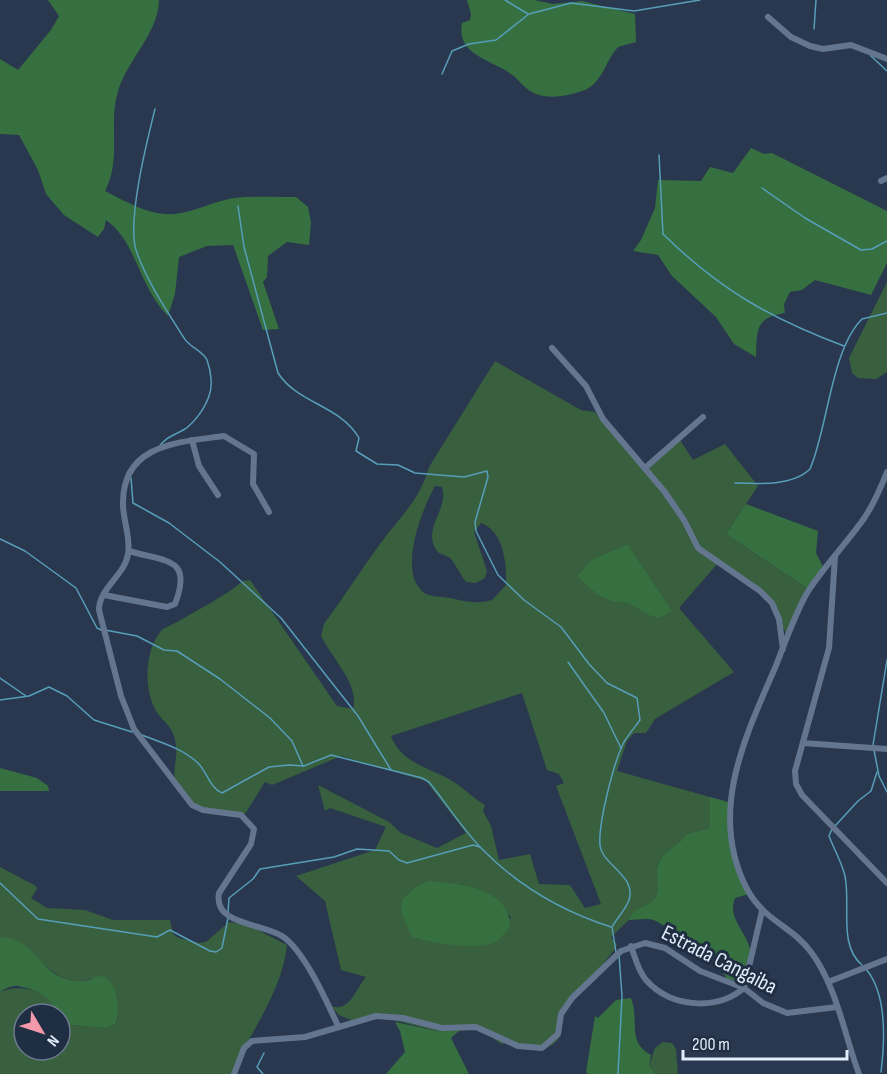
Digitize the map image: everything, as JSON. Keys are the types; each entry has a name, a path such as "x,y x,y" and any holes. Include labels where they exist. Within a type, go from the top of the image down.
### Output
{"street":[{"path":"768,16 791,37 810,46 823,49 851,45 887,59"},
{"path":"552,348 586,386 596,409 677,509 698,548 760,591 772,603 779,619 783,649"},
{"path":"645,468 703,417"},
{"path":"268,512 253,484 254,457 252,451 227,436 170,443 153,450 130,474 126,482 123,503 129,551 124,567 104,594 99,607 101,625 121,696 134,729 192,804 203,810 241,815 254,829 251,844 219,893 222,912 229,917 271,931 289,941 320,990 338,1026"},
{"path":"192,440 199,466 218,495"},
{"path":"859,1074 828,982 807,947 762,912 747,889 728,826 729,807 743,746 808,592 865,516 887,472"},
{"path":"104,594 167,608 175,604 183,578 179,569 171,563 129,551"},
{"path":"835,556 829,648 795,778 799,792 887,883"},
{"path":"803,743 887,749"},
{"path":"631,946 647,981 684,1002 706,1004 738,993 744,988 762,912"},
{"name":"Estrada Cangaiba","path":"234,1074 244,1048 252,1041 305,1036 368,1017 390,1016 442,1028 476,1026 518,1046 539,1049 556,1037 561,1014 572,998 621,951 645,943 658,945 700,971 744,988 763,1002 787,1013 837,1007"},
{"path":"828,982 887,959"}],"green space":[{"path":"48,0 159,0 154,23 118,91 114,116 113,167 105,191 138,207 165,214 182,213 227,199 242,197 296,197 308,207 311,222 309,245 287,242 268,256 267,277 263,282 279,329 263,330 233,245 207,246 179,257 175,294 168,316 150,291 125,240 116,229 106,220 104,229 98,237 64,215 46,194 38,170 19,135 0,134 0,59 18,70 51,30 59,16"},
{"path":"467,0 534,0 553,4 582,1 635,14 636,42 618,47 600,77 585,90 562,96 539,95 511,74 469,49 462,34 462,23 470,20 471,14"},
{"path":"751,148 764,154 772,153 887,211 887,263 871,295 815,280 802,290 790,292 784,304 785,313 768,318 760,326 756,357 734,344 716,317 672,276 658,255 633,251 641,240 655,208 658,180 701,181 710,167 733,173"},
{"path":"887,282 887,372 876,379 858,378 852,373 849,358"},
{"path":"495,361 581,410 595,412 645,472 680,440 693,460 725,444 758,486 726,534 808,589 788,637 767,598 718,563 679,608 734,672 655,719 646,733 634,733 627,741 617,771 710,797 710,828 686,834 660,859 657,868 658,889 654,899 631,915 629,920 611,937 617,945 615,949 557,1021 559,1038 546,1048 517,1043 501,1044 488,1034 476,1030 437,1031 385,1018 356,1022 339,1015 331,1006 338,1007 348,1003 366,977 341,970 325,901 296,876 375,850 386,827 330,808 325,811 318,785 389,822 401,833 437,848 466,833 426,781 341,756 272,785 265,782 245,814 207,810 196,805 178,787 174,771 176,746 174,736 158,714 150,695 148,672 151,649 161,631 220,598 243,581 250,580 337,706 353,709 354,700 349,681 321,636 324,624 380,544 415,499 429,467","holes":["435,486 442,487 442,502 432,532 432,540 438,552 451,559 466,582 476,583 485,578 487,571 474,532 481,523 494,533 502,548 506,567 506,585 492,600 467,601 430,595 420,589 414,579 412,566 415,538 424,509","627,544 646,614 628,603 593,559","522,693 547,770 559,774 564,783 556,786 601,904 585,908 570,885 539,884 530,854 499,860 491,826 483,811 485,805 454,782 410,759 402,753 391,736","429,881 465,885 485,893 494,899 511,918 492,943 452,944 413,937 401,912"]},
{"path":"746,504 818,531 816,553 824,569 808,589 726,534"},
{"path":"627,544 672,611 659,618 646,614 628,603 612,601 598,595 577,576 593,559"},
{"path":"0,768 37,778 48,786 49,791 0,791"},
{"path":"710,797 728,802 728,828 749,894 735,898 733,905 735,918 750,949 750,962 742,982 727,979 705,955 660,923 651,919 629,920 636,910 650,903 656,896 657,869 663,855 686,834 710,828"},
{"path":"0,867 36,886 37,889 31,898 47,908 85,910 113,920 170,920 173,934 179,938 199,943 206,942 229,922 248,925 287,945 279,979 265,1011 231,1074 0,1074 0,992 22,988 38,992 51,1002 12,1002 12,1062 72,1062 72,1025 105,1028 115,1025 118,1009 115,991 105,979 74,981 64,978 19,944 0,937"},
{"path":"429,881 467,886 493,896 508,914 510,927 493,943 476,946 453,945 412,937 401,912 402,899 418,886"},
{"path":"0,937 19,942 33,952 50,970 64,978 80,981 101,976 107,979 112,984 117,997 117,1020 115,1025 105,1028 72,1025 72,1002 51,1002 39,993 16,986 0,992"},
{"path":"631,998 636,1037 643,1050 651,1055 649,1066 656,1074 588,1074 586,1072 595,1016 598,1018 616,1000"},
{"path":"395,1022 437,1031 460,1030 451,1038 469,1074 386,1074 405,1052 400,1031"},
{"path":"663,1042 672,1043 676,1049 678,1074 656,1074 649,1066 655,1048"}],"waterway":[{"path":"505,0 528,14"},
{"path":"442,74 452,51 469,44 496,40 529,14 571,3 634,11 700,0"},
{"path":"814,29 816,0"},
{"path":"871,56 887,71"},
{"path":"155,109 136,201 134,220 136,250 151,284 184,338 207,360 211,383 207,401 196,419 185,429 170,436 159,447"},
{"path":"659,155 663,234 705,271 747,300 793,325 844,346"},
{"path":"762,188 805,218 861,250 872,249 887,241"},
{"path":"238,206 244,247 278,373 286,383 296,392 341,418 359,438 356,451 377,464 398,465 415,473 464,477 487,471 488,477 475,522 476,531 498,575 524,600 561,627 589,664 607,683 637,698 640,720 624,742 616,763 604,808 600,835 602,852 624,877 630,892 628,903 612,927 616,952"},
{"path":"735,483 785,481 803,475 810,469 843,350 862,319 887,313"},
{"path":"131,478 133,503 169,523 220,562 281,618 358,716 391,770"},
{"path":"0,539 25,551 76,588 97,628 101,630"},
{"path":"105,630 137,636 164,650 177,651 220,679 270,718 292,741 303,766"},
{"path":"873,745 887,660"},
{"path":"568,662 604,713 621,748"},
{"path":"0,678 26,696"},
{"path":"0,700 29,696 49,687 67,696 94,720 132,732"},
{"path":"142,735 172,746 192,758 214,787 222,793 269,767 304,766 331,755 422,778 429,782 481,848 510,874 558,905 611,927"},
{"path":"874,750 879,776 887,792"},
{"path":"835,826 858,801 871,791 877,772"},
{"path":"832,829 829,836 845,876 850,947 862,965"},
{"path":"228,913 229,898 253,879 260,869 334,857 357,849 389,851 399,860 407,863 473,845 480,847"},
{"path":"0,883 38,919 157,937 170,930 216,952 222,948 228,918"},
{"path":"618,1074 622,996 619,955"},
{"path":"866,969 873,979 881,1004 884,1032 881,1072"},
{"path":"263,1074 257,1067 264,1053"}]}
